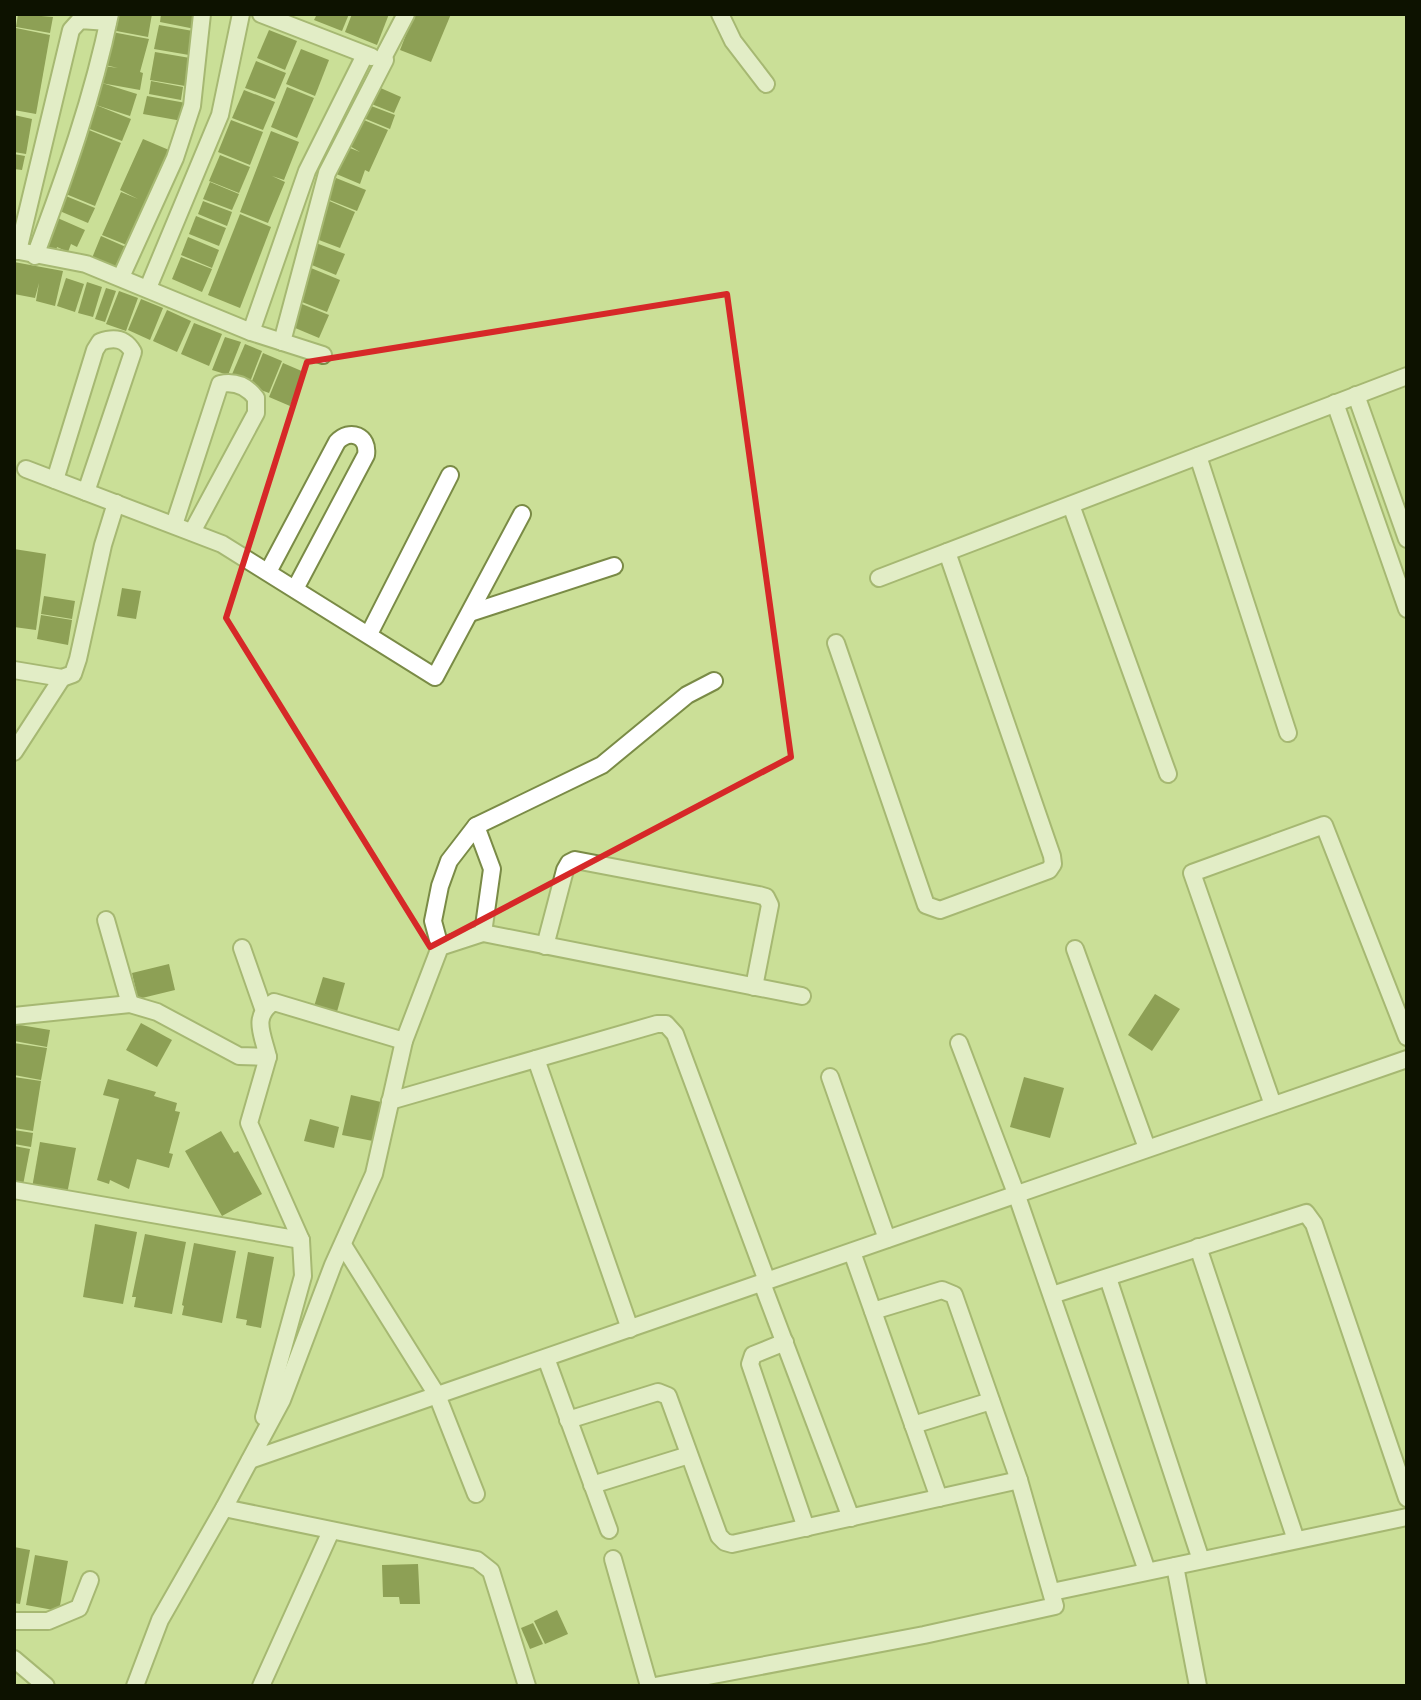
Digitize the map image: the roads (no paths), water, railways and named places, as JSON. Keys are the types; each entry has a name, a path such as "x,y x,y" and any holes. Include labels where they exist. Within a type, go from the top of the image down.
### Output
{"street":[{"path":"121,277 175,158 192,106 202,14"},
{"path":"148,288 220,115 241,14"},
{"path":"261,14 365,55 385,58"},
{"path":"287,14 310,18 380,49 385,58"},
{"path":"282,342 327,173 406,14"},
{"path":"720,14 733,41 766,84"},
{"path":"109,18 94,86 76,144 22,252 71,30 80,20 109,18"},
{"path":"251,332 307,171 365,55"},
{"path":"22,252 86,264 251,332 323,355"},
{"path":"55,480 95,350 100,342 121,340 133,352 86,492"},
{"path":"879,578 1407,376"},
{"path":"174,525 220,384 230,382 242,386 256,398 256,413 192,532"},
{"path":"1356,395 1407,539"},
{"path":"1335,403 1407,609"},
{"path":"268,572 337,442 343,435 362,438 366,444 366,455 295,589"},
{"path":"1198,456 1288,733"},
{"path":"26,469 222,544 435,677 522,514"},
{"path":"369,634 450,475"},
{"path":"14,670 62,678 73,674 116,503"},
{"path":"1071,505 1168,774"},
{"path":"836,643 926,905 940,910 1049,870 1053,864 1052,856 947,552"},
{"path":"470,613 614,566"},
{"path":"14,752 62,678"},
{"path":"135,1686 160,1620 282,1400 374,1174 404,1041 440,947 433,921 449,861 476,826 602,765 687,695 714,681"},
{"path":"1273,1105 1192,873 1324,825 1407,1037"},
{"path":"476,826 492,869 483,933"},
{"path":"545,946 565,870 575,860 759,895 766,897 770,905 754,987"},
{"path":"106,920 130,1004"},
{"path":"440,947 483,933 802,996"},
{"path":"242,948 263,1008"},
{"path":"1075,949 1147,1148"},
{"path":"264,1417 303,1276 301,1240 249,1123 268,1057 259,1017 263,1008 274,1002 404,1041"},
{"path":"14,1016 130,1004 157,1012 239,1056 268,1057"},
{"path":"390,1101 657,1024 672,1028 851,1518"},
{"path":"959,1043 1017,1196 1147,1571"},
{"path":"536,1059 630,1329"},
{"path":"250,1460 1407,1059"},
{"path":"830,1077 887,1239"},
{"path":"14,1190 301,1240"},
{"path":"1052,1295 1300,1213 1311,1217 1407,1498"},
{"path":"343,1245 437,1395 476,1494"},
{"path":"1198,1247 1296,1540"},
{"path":"852,1252 939,1498"},
{"path":"1108,1278 1201,1560"},
{"path":"613,1559 652,1686 1050,1610 1055,1606 1019,1480 954,1295 942,1290 873,1311"},
{"path":"785,1342 753,1355 750,1364 806,1528"},
{"path":"546,1358 609,1530"},
{"path":"568,1420 664,1392 719,1536 732,1544 1019,1480"},
{"path":"913,1425 991,1401"},
{"path":"592,1485 689,1455"},
{"path":"224,1508 486,1564 491,1571 527,1686"},
{"path":"1052,1592 1407,1517"},
{"path":"261,1686 331,1531"},
{"path":"1175,1566 1198,1686"},
{"path":"14,1621 48,1621 79,1608 90,1580"},
{"path":"14,1659 46,1686"}]}
